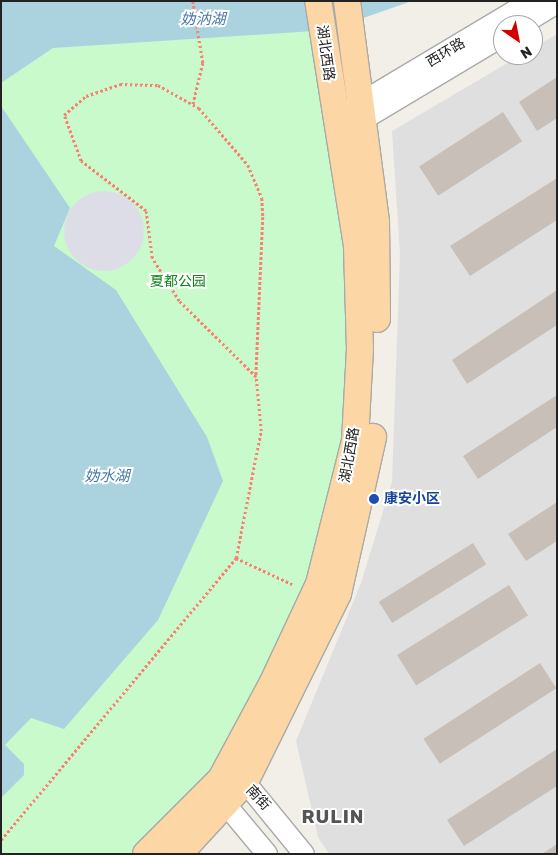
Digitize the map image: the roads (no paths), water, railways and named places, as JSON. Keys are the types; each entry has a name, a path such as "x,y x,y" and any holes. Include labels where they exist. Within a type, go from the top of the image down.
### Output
{"main road":[{"name":"湖北西路","path":"179,854 227,806 233,781 319,584 355,441 360,349 357,246 327,74 318,1"},
{"name":"湖北西路","path":"146,854 233,781 338,594 362,498 374,431 377,339 376,222 360,113 347,1"}],"street":[{"name":"西环路","path":"360,113 531,1"},
{"path":"538,15 557,4"},
{"path":"334,116 360,113 493,41"},
{"name":"南街","path":"233,781 304,854"},
{"name":"南街","path":"227,806 267,854"}],"water":[{"name":"妫汭湖","path":"1,1 412,1 329,30 53,48 1,83"},
{"name":"妫水湖","path":"1,106 70,208 54,246 116,290 207,437 223,481 158,620 64,729 31,718 5,745 24,764 24,775 1,798"}],"place":[{"name":"康安小区","path":"374,499"}],"district":[{"name":"RULIN","path":"333,817"}],"park label":[{"name":"夏都公园","path":"178,282"}]}
